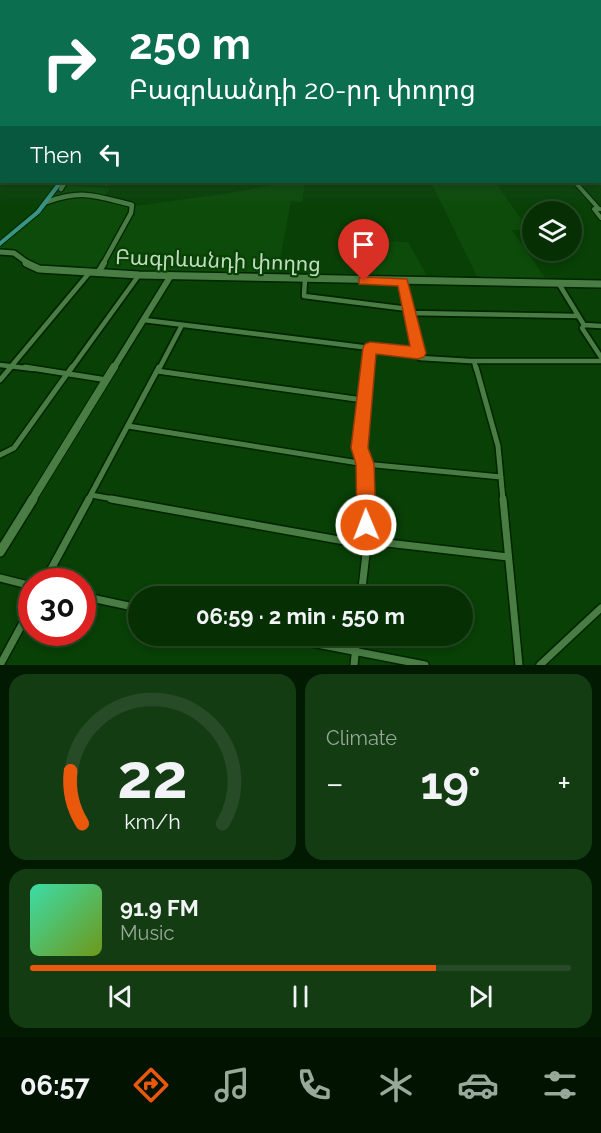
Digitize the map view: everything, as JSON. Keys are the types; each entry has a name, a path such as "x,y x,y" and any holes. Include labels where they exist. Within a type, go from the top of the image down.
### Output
{"main road":[{"path":"0,244 35,212 53,183"},
{"path":"0,240 47,202 60,185"},
{"name":"Բագրևանդի փողոց","path":"0,254 18,257 39,269 170,277 601,284"}],"street":[{"path":"576,183 600,209"},
{"path":"47,202 67,195 83,193 132,205 131,213 98,273"},
{"path":"600,209 594,209 601,218"},
{"path":"0,380 90,272"},
{"path":"0,454 6,454 14,448 139,275"},
{"path":"0,552 170,277"},
{"path":"305,279 304,296 409,311 578,316"},
{"path":"403,282 420,358 474,361 601,359"},
{"path":"559,284 601,359"},
{"path":"144,320 418,353"},
{"path":"52,568 182,325"},
{"path":"584,326 601,326"},
{"path":"363,586 367,545 365,464 359,448 370,348"},
{"path":"474,361 492,418 501,477 519,665"},
{"path":"0,365 106,380"},
{"path":"157,370 363,400"},
{"path":"128,426 365,464 501,477"},
{"path":"91,495 367,545"},
{"path":"367,545 370,541 508,557"},
{"path":"0,578 18,582"},
{"path":"96,599 128,606"},
{"path":"540,665 601,608"},
{"path":"0,665 18,632"},
{"path":"326,646 425,665"},
{"path":"354,665 356,646"}],"shaded area":[{"path":"284,183 305,183 302,202 291,201 277,277 40,269 23,258 0,251 0,246 23,228 65,186 111,188 104,196 136,206"},
{"path":"431,183 496,183 522,220 522,230 512,230 522,245 522,261 533,261 547,281 478,279"},
{"path":"360,240 408,242 429,279 363,278"}],"route":[{"path":"364,281 403,282 418,353 370,348 359,448 365,464 366,525"}]}
